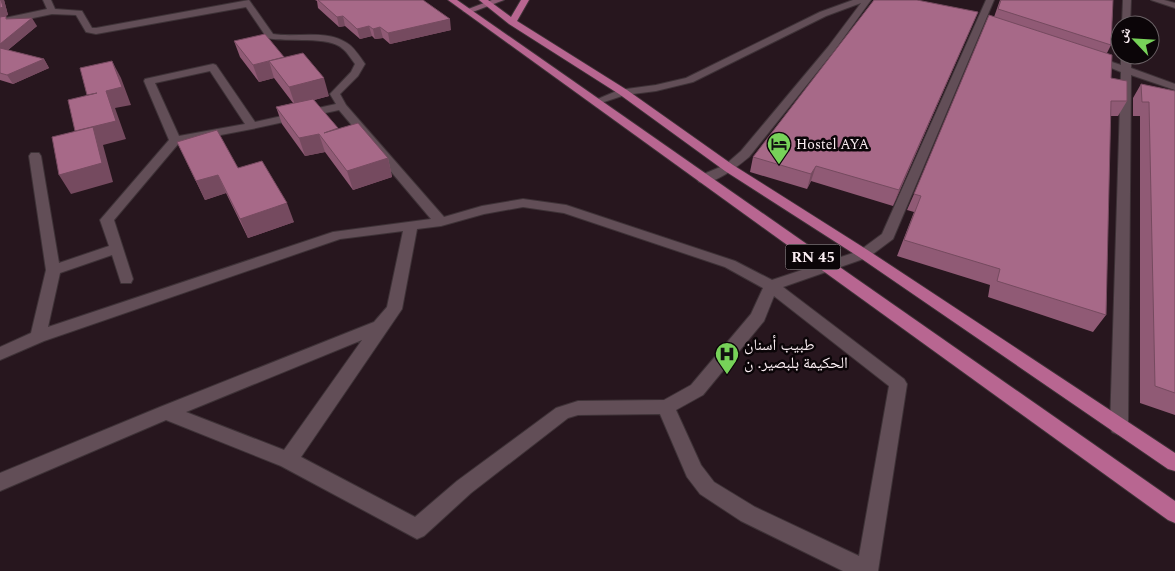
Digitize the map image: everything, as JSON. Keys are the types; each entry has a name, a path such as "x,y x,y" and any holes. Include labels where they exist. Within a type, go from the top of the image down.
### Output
{"main road":[{"name":"RN 45","path":"452,0 1175,513"},
{"path":"512,22 524,0"},
{"name":"RN 45","path":"491,2 512,22 623,92 728,168 864,254 1175,463"}],"street":[{"path":"47,0 52,11"},
{"path":"598,102 623,92 656,88 689,80 823,14 861,0"},
{"path":"703,179 728,168 745,154 772,124 867,0"},
{"path":"166,412 288,460 417,529 464,487 562,413 578,408 666,407 698,390 711,376 758,317 771,286 864,254 888,236 990,0"},
{"path":"1126,15 1127,0"},
{"path":"1154,0 1175,6"},
{"path":"0,22 52,11 78,13 89,30 96,31 246,2 270,36 281,38 319,38 339,42 346,46 360,64 357,74 338,88 335,94 342,106 442,222"},
{"path":"468,11 491,2"},
{"path":"1081,55 1175,87"},
{"path":"1119,427 1126,65"},
{"path":"175,140 149,81 213,67 252,126"},
{"path":"126,279 107,220 175,140 252,126 342,106"},
{"path":"35,156 52,270 38,337"},
{"path":"0,354 38,337 338,234 442,222 482,210 523,203 566,209 712,256 771,286 898,384 867,571 748,514 707,488 694,472 666,407"},
{"path":"288,460 394,308 410,226"},
{"path":"52,270 117,248"},
{"path":"0,482 166,412 380,326"}],"building":[{"path":"318,0 423,0 450,19 388,33 380,27 373,29 369,26 357,29 343,16 337,17"},
{"path":"874,0 917,0 978,12 899,190 816,166 811,174 753,157"},
{"path":"1001,0 1113,0 1112,15 1110,15 1110,45 998,9"},
{"path":"989,15 1110,54 1111,78 1127,81 1127,101 1111,101 1106,315 997,281 1000,269 904,240 921,196 914,194"},
{"path":"6,16 6,19 32,18 0,44 0,17"},
{"path":"265,34 284,57 253,65 234,41"},
{"path":"0,48 44,59 7,75 0,73"},
{"path":"303,53 324,78 289,87 269,61"},
{"path":"112,61 122,87 106,91 116,121 75,131 68,100 97,93 87,95 80,68"},
{"path":"1141,84 1175,91 1175,393 1155,386 1149,102 1142,102"},
{"path":"313,99 338,128 324,133 358,123 388,158 347,171 319,134 299,138 276,107"},
{"path":"93,127 102,163 59,175 52,137"},
{"path":"217,130 238,168 262,161 287,203 240,219 218,175 196,181 177,142"}],"place":[{"name":"Hostel AYA","path":"779,165"},
{"name":"طبيب أسنان الحكيمة بلبصير. ن","path":"727,375"}]}
